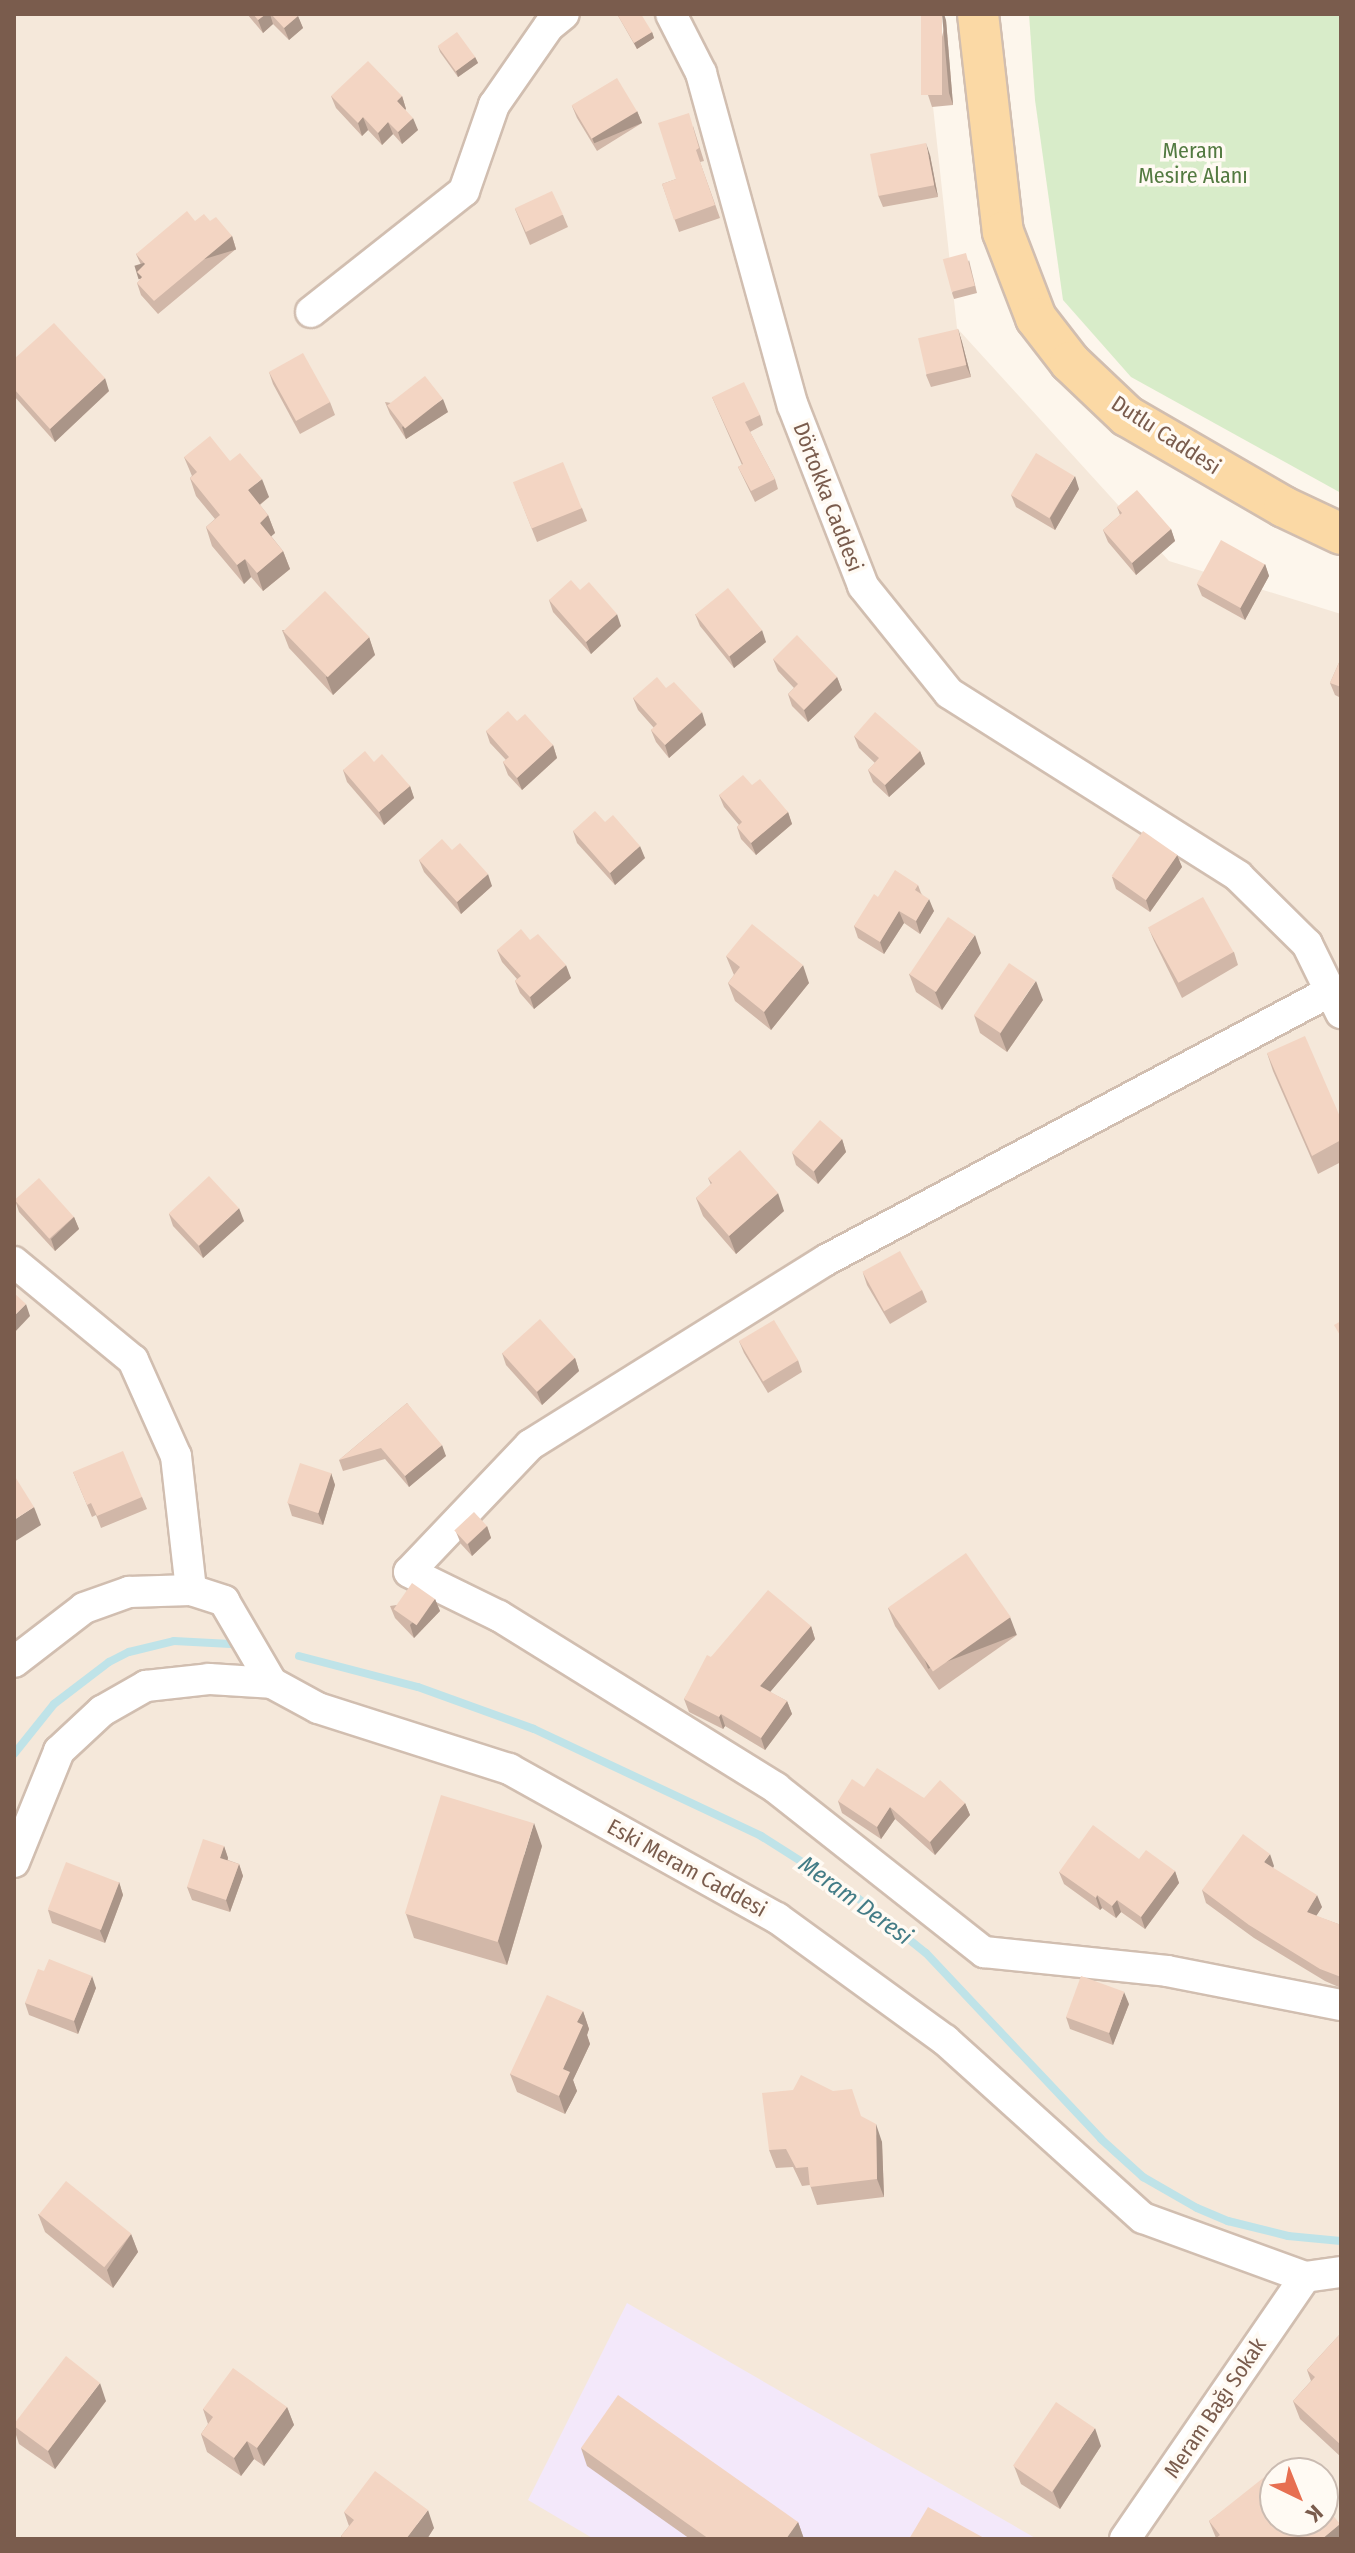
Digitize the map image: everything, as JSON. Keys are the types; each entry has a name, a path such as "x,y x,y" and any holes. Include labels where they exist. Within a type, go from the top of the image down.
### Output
{"main road":[{"name":"Dutlu Caddesi","path":"978,14 1003,232 1036,318 1070,362 1127,416 1284,507 1341,534"},
{"name":"Dutlu Caddesi","path":"997,14 1014,243 1041,314 1086,371 1290,498 1341,520"}],"street":[{"path":"311,312 464,191 494,105 549,26 564,14"},
{"name":"Dörtokka Caddesi","path":"671,14 701,73 793,406 863,586 949,693 1238,876 1307,944 1335,1002"},
{"path":"1335,1002 826,1260 530,1445 409,1572 499,1616 776,1788 984,1952 1167,1971 1341,2005"},
{"path":"14,1262 133,1360 176,1456 191,1590"},
{"path":"14,1662 84,1608 129,1592 191,1590 224,1601 272,1683"},
{"path":"14,1862 59,1751 102,1711 146,1686 209,1679 272,1683"},
{"name":"Eski Meram Caddesi","path":"272,1683 318,1708 509,1769 777,1918 945,2040 1143,2218 1305,2277 1341,2272"},
{"name":"Meram Bağı Sokak","path":"1125,2539 1305,2277"}],"shaded area":[{"path":"14,14 923,14 957,328 1169,561 1341,614 1341,2539 14,2539"},
{"path":"627,2303 1037,2539 594,2539 528,2500"}],"green space":[{"name":"Meram Mesire Alanı","path":"1029,14 1341,14 1341,493 1131,377 1063,300 1035,100"}],"building":[{"path":"271,14 297,14 298,16 284,28"},
{"path":"617,14 641,14 652,32 634,43"},
{"path":"921,14 942,14 942,95 921,95"},
{"path":"457,32 475,57 456,71 438,46"},
{"path":"368,61 402,96 397,101 413,118 398,132 388,122 378,133 363,117 358,123 331,96"},
{"path":"617,78 637,111 592,139 572,105"},
{"path":"689,113 699,148 696,150 715,205 674,220 662,184 676,179 658,123"},
{"path":"926,143 934,185 878,196 870,154"},
{"path":"552,191 563,215 526,232 515,208"},
{"path":"187,211 195,221 204,214 210,221 216,217 232,236 154,301 137,283 142,277 137,272 145,264 136,254"},
{"path":"966,253 975,286 952,292 943,259"},
{"path":"54,323 105,378 50,429 14,389 14,359"},
{"path":"958,329 966,365 926,374 918,338"},
{"path":"303,353 330,402 296,421 269,372"},
{"path":"425,376 443,399 405,428 387,406"},
{"path":"744,382 760,415 745,422 775,479 751,491 738,467 743,464 712,397"},
{"path":"210,436 230,461 240,453 262,479 248,490 268,515 260,523 283,551 257,573 245,559 237,565 206,527 220,515 190,478 197,472 184,457"},
{"path":"1036,453 1075,476 1049,518 1011,495"},
{"path":"563,462 582,508 532,529 513,482"},
{"path":"1137,490 1171,529 1132,563 1103,530 1122,513 1117,507"},
{"path":"1221,540 1265,564 1240,608 1197,584"},
{"path":"571,580 580,590 589,582 617,614 586,642 549,600"},
{"path":"728,588 762,630 729,656 695,614"},
{"path":"325,591 369,637 328,677 283,631"},
{"path":"797,635 837,677 804,710 788,694 798,684 773,659"},
{"path":"1341,658 1341,687 1330,683"},
{"path":"657,677 666,688 674,682 702,712 665,745 651,730 657,724 633,698"},
{"path":"508,711 517,721 525,714 553,745 517,778 503,762 509,757 486,731"},
{"path":"875,712 920,751 885,785 868,770 879,758 854,736"},
{"path":"365,751 374,762 382,754 410,786 379,812 343,770"},
{"path":"743,775 752,785 760,779 788,812 751,843 737,827 742,822 719,795"},
{"path":"595,811 605,822 613,815 640,846 610,873 573,831"},
{"path":"1143,831 1177,855 1146,900 1111,876"},
{"path":"442,839 452,850 460,843 488,874 457,902 419,860"},
{"path":"895,870 918,885 915,890 929,899 916,921 899,911 880,942 854,926 874,894 878,897"},
{"path":"1203,897 1234,952 1178,983 1148,928"},
{"path":"948,917 975,935 936,992 909,974"},
{"path":"752,924 803,965 764,1012 728,983 740,967 726,956"},
{"path":"521,929 530,940 538,934 566,965 530,997 515,981 521,976 497,950"},
{"path":"1009,963 1036,981 1000,1033 974,1015"},
{"path":"1305,1036 1341,1119 1341,1140 1312,1156 1267,1053"},
{"path":"820,1120 842,1139 814,1171 792,1152"},
{"path":"740,1150 778,1193 729,1236 696,1198 712,1183 708,1178"},
{"path":"209,1176 239,1208 199,1246 169,1214"},
{"path":"39,1178 74,1217 49,1239 14,1200"},
{"path":"900,1251 922,1290 884,1311 862,1272"},
{"path":"14,1293 26,1304 14,1316"},
{"path":"540,1319 575,1358 537,1392 502,1353"},
{"path":"774,1320 798,1360 763,1381 739,1341"},
{"path":"1341,1321 1341,1337 1334,1325"},
{"path":"407,1403 442,1445 405,1476 381,1448 339,1460"},
{"path":"123,1451 142,1497 97,1516 91,1503 87,1505 73,1472"},
{"path":"300,1463 331,1473 318,1513 287,1503"},
{"path":"14,1475 34,1507 14,1520"},
{"path":"474,1512 487,1526 467,1544 454,1530"},
{"path":"966,1553 1011,1617 933,1671 888,1607"},
{"path":"412,1583 435,1599 417,1625 394,1609"},
{"path":"768,1590 811,1626 760,1686 787,1701 761,1738 721,1714 719,1717 684,1699 707,1655 711,1657"},
{"path":"877,1768 924,1798 940,1780 965,1803 930,1842 890,1807 877,1827 838,1801 852,1779 864,1787"},
{"path":"441,1795 534,1823 498,1942 405,1914"},
{"path":"1093,1825 1139,1859 1146,1850 1175,1871 1141,1917 1117,1900 1112,1906 1097,1895 1096,1898 1059,1872"},
{"path":"1243,1834 1270,1854 1264,1862 1317,1895 1307,1912 1341,1925 1341,1977 1320,1969 1249,1925 1202,1890"},
{"path":"203,1839 224,1846 220,1858 239,1864 226,1900 187,1887"},
{"path":"66,1862 119,1882 101,1930 48,1910"},
{"path":"49,1959 92,1976 74,2021 25,2003 38,1969 44,1971"},
{"path":"1081,1976 1124,1992 1109,2033 1066,2017"},
{"path":"547,1995 583,2011 577,2022 583,2025 563,2069 570,2072 559,2096 510,2074"},
{"path":"801,2075 833,2091 852,2089 861,2116 876,2124 877,2179 810,2187 808,2167 796,2168 786,2149 769,2150 762,2093 793,2090"},
{"path":"66,2181 131,2234 104,2267 39,2214"},
{"path":"1341,2333 1341,2445 1293,2401 1315,2377 1307,2370"},
{"path":"66,2356 100,2383 48,2451 14,2424"},
{"path":"233,2368 287,2407 257,2448 247,2441 234,2458 201,2434 213,2417 203,2409"},
{"path":"618,2395 798,2522 786,2539 709,2539 581,2448"},
{"path":"1056,2402 1095,2428 1052,2492 1013,2466"},
{"path":"375,2471 428,2510 406,2539 345,2539 341,2536 354,2520 344,2512"},
{"path":"1259,2481 1259,2537 1324,2537 1215,2539 1220,2535 1209,2521"},
{"path":"928,2507 984,2538 909,2539"}],"waterway":[{"name":"Meram Deresi","path":"14,1754 54,1704 109,1662 129,1652 174,1641 231,1644"},
{"name":"Meram Deresi","path":"299,1656 418,1687 534,1729 761,1836 854,1895 926,1953 1101,2139 1143,2177 1197,2208 1228,2221 1288,2236 1341,2241"}]}
